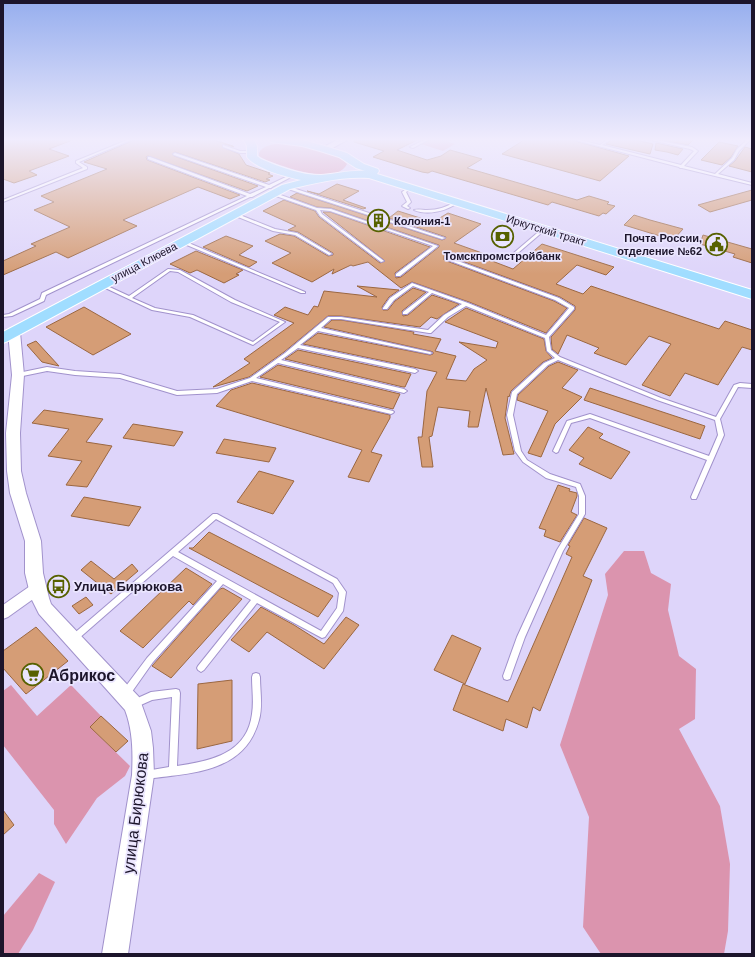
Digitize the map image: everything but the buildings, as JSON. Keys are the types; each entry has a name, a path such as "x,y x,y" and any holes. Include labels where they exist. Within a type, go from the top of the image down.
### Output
{"main road":[{"name":"улица Клюева","path":"8,335 234,214 278,185"},
{"name":"Иркутский тракт","path":"400,185 752,295"},
{"name":"Иркутский тракт","path":"418,185 752,289"}],"street":[{"name":"улица Бирюкова","path":"8,335 18,375 13,433 14,471 18,493 33,541 34,573 38,588 46,609 128,699 140,720 144,747 143,775 115,954"},
{"path":"3,613 38,588"}],"lane":[{"path":"3,201 44,185"},
{"path":"221,185 251,196"},
{"path":"258,185 317,209 330,210 436,246 398,275"},
{"path":"303,185 442,238"},
{"path":"408,208 404,206 409,202 404,192 410,188"},
{"path":"3,316 10,315 42,300 44,294 251,196 272,190"},
{"path":"416,210 423,212 434,211 451,206 457,202"},
{"path":"317,209 321,215 382,261"},
{"path":"234,214 274,230 296,234 330,254"},
{"path":"510,258 544,229"},
{"path":"183,242 303,292"},
{"path":"446,258 557,299 572,308 547,337 549,351 558,358 659,400 716,419"},
{"path":"101,285 129,298 154,309 191,316 253,344 283,322 233,301 179,271 169,270 129,298"},
{"path":"385,308 392,299 412,284 547,337"},
{"path":"405,314 432,291"},
{"path":"18,375 47,369 75,373 120,376 177,393 217,391 252,379 297,346 330,318 341,318 429,332 446,316 466,304"},
{"path":"317,329 430,353"},
{"path":"297,346 415,371"},
{"path":"507,676 520,637 560,550 582,514 582,496 578,486 548,476 525,461 518,451 510,415 514,393 546,364 558,358"},
{"path":"277,361 404,391"},
{"path":"252,379 391,412"},
{"path":"694,496 721,435 716,419 736,386 740,384 752,386"},
{"path":"556,451 568,422 590,416 710,459"},
{"path":"72,639 215,516 335,580 343,592 340,609 322,635 173,553"},
{"path":"128,699 150,660 222,580"},
{"path":"201,668 256,599"},
{"path":"143,775 219,763 234,753 248,737 255,719 256,677"},
{"path":"128,699 176,693 173,771"}],"shaded area":[{"path":"624,551 644,551 651,573 671,584 668,610 679,656 696,669 695,719 679,729 720,806 730,864 728,931 724,954 601,954 583,927 589,817 560,745 608,595 605,574"},
{"path":"11,685 37,716 71,685 101,716 90,727 130,766 125,776 97,798 66,844 54,824 54,810 3,745 3,691"},
{"path":"39,873 55,882 33,930 18,954 3,954 3,916"}],"place":[{"name":"Колония-1","path":"378,221"},
{"name":"Томскпромстройбанк","path":"502,236"},
{"name":"Почта России, отделение №62","path":"717,244"},
{"name":"Улица Бирюкова","path":"59,586"},
{"name":"Абрикос","path":"33,675"}]}
